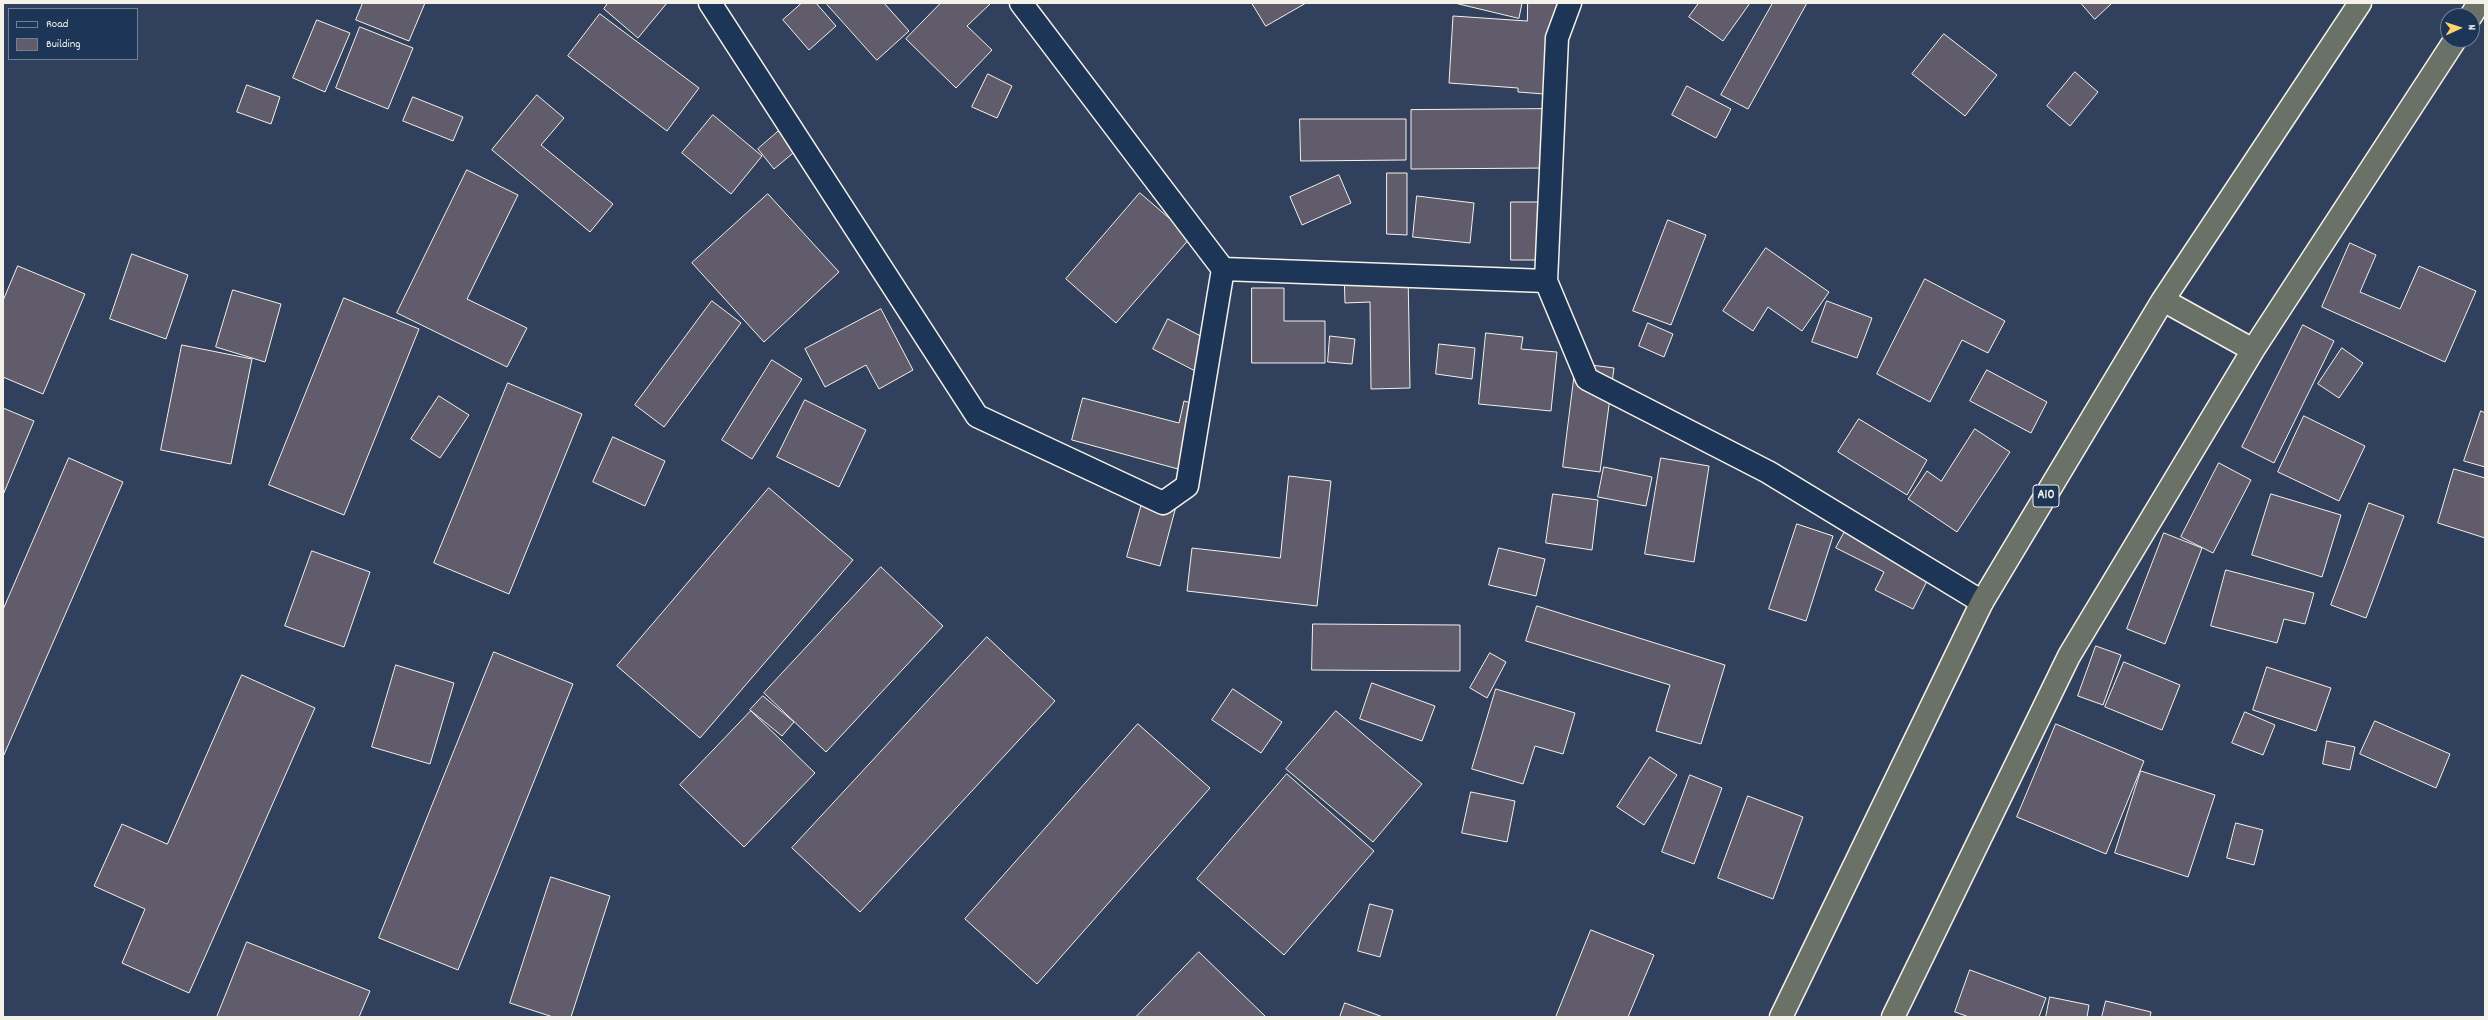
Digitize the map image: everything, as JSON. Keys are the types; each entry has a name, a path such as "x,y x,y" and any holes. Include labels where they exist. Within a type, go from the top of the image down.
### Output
{"highway":[{"name":"A10","path":"1781,1017 1982,602 2163,300 2360,3"},
{"path":"1893,1017 2069,656 2252,350 2450,48"},
{"path":"2163,300 2252,350"}],"street":[{"path":"710,3 977,416 1163,502 1187,486 1223,269 1021,3"},
{"path":"1570,3 1557,38 1546,281 1587,379 1768,472 1982,602"},
{"path":"1223,269 1546,281"}],"building":[{"path":"363,3 425,3 409,41 356,20"},
{"path":"608,3 667,3 638,38 604,9"},
{"path":"802,3 816,3 836,26 809,50 783,20"},
{"path":"826,3 884,3 909,31 877,60"},
{"path":"941,3 991,3 967,26 992,50 956,88 906,39"},
{"path":"1252,3 1306,3 1266,26"},
{"path":"1455,3 1522,3 1519,18"},
{"path":"1528,3 1564,3 1558,95 1518,92 1518,88 1449,83 1453,16 1527,21"},
{"path":"1699,3 1750,3 1723,41 1689,17"},
{"path":"1773,3 1807,3 1748,109 1721,95"},
{"path":"2081,3 2112,3 2095,19"},
{"path":"600,14 699,88 667,131 568,56"},
{"path":"317,20 350,33 325,92 293,78"},
{"path":"360,27 413,48 388,109 336,88"},
{"path":"1944,34 1997,75 1965,116 1912,74"},
{"path":"2075,72 2098,92 2070,126 2047,106"},
{"path":"988,74 1012,86 997,118 972,107"},
{"path":"247,85 280,97 271,124 237,112"},
{"path":"1687,86 1731,109 1716,138 1672,115"},
{"path":"537,95 564,118 541,145 613,204 590,232 492,150"},
{"path":"413,97 463,117 453,141 403,121"},
{"path":"1547,109 1548,168 1411,169 1411,110"},
{"path":"713,115 762,156 731,194 682,153"},
{"path":"1300,119 1406,119 1406,160 1301,161"},
{"path":"788,123 805,143 774,169 758,149"},
{"path":"467,170 518,195 467,299 527,328 507,367 397,313"},
{"path":"1387,173 1407,173 1407,235 1387,234"},
{"path":"1339,175 1351,203 1302,225 1290,197"},
{"path":"1140,193 1191,237 1116,323 1066,279"},
{"path":"768,194 839,272 764,342 692,263"},
{"path":"1417,196 1474,203 1470,243 1413,237"},
{"path":"1511,202 1547,202 1546,260 1511,260"},
{"path":"1668,220 1706,235 1671,325 1633,311"},
{"path":"2350,243 2376,255 2360,292 2400,309 2419,266 2476,291 2445,362 2322,307"},
{"path":"1766,248 1829,292 1802,331 1768,307 1753,331 1723,311"},
{"path":"132,254 188,275 166,339 110,319"},
{"path":"18,266 85,294 43,394 3,377 3,301"},
{"path":"1408,271 1410,388 1371,389 1370,302 1345,303 1344,272"},
{"path":"1925,279 2005,321 1988,353 1962,340 1930,402 1877,374"},
{"path":"1252,288 1284,288 1284,321 1325,321 1325,363 1252,363"},
{"path":"233,290 281,304 265,362 216,347"},
{"path":"344,298 419,329 344,515 269,485"},
{"path":"712,301 741,323 664,427 635,405"},
{"path":"1827,301 1872,318 1857,358 1812,342"},
{"path":"881,309 913,370 879,389 866,365 825,387 805,349"},
{"path":"1168,319 1214,343 1199,373 1153,349"},
{"path":"1648,323 1673,334 1664,357 1639,346"},
{"path":"2303,325 2334,341 2274,463 2242,447"},
{"path":"1486,333 1523,337 1521,349 1557,352 1551,411 1479,404"},
{"path":"1330,336 1355,339 1352,364 1328,362"},
{"path":"1439,344 1475,348 1472,379 1436,374"},
{"path":"182,345 252,359 231,464 161,450"},
{"path":"2342,348 2363,363 2339,398 2318,384"},
{"path":"772,360 802,379 752,459 722,440"},
{"path":"1576,363 1614,368 1600,472 1563,467"},
{"path":"1987,370 2047,402 2031,433 1970,401"},
{"path":"508,383 582,414 509,594 434,563"},
{"path":"439,396 469,415 440,458 411,439"},
{"path":"1083,398 1179,423 1184,401 1206,407 1189,472 1072,440"},
{"path":"805,400 866,430 839,487 777,457"},
{"path":"3,408 34,421 3,495"},
{"path":"2481,411 2485,413 2485,467 2464,461"},
{"path":"2304,416 2365,446 2339,501 2278,472"},
{"path":"1859,419 1927,460 1907,495 1838,452"},
{"path":"1975,429 2010,452 1957,532 1908,499 1927,471 1941,481"},
{"path":"613,437 665,461 645,506 593,482"},
{"path":"69,458 123,482 3,757 3,610"},
{"path":"1661,458 1709,466 1694,562 1645,554"},
{"path":"2219,463 2251,480 2213,553 2181,537"},
{"path":"1604,467 1652,477 1646,506 1598,497"},
{"path":"2454,469 2485,478 2485,538 2438,523"},
{"path":"1289,476 1331,481 1317,606 1187,591 1192,548 1280,558"},
{"path":"769,488 853,560 700,738 617,666"},
{"path":"1146,489 1178,499 1160,566 1127,557"},
{"path":"1553,494 1598,500 1592,550 1546,543"},
{"path":"2271,494 2341,515 2322,577 2252,555"},
{"path":"2369,503 2404,516 2366,618 2331,605"},
{"path":"1852,518 1937,561 1913,609 1875,590 1884,572 1836,548"},
{"path":"1797,524 1833,536 1806,621 1769,609"},
{"path":"2164,533 2202,548 2165,644 2127,629"},
{"path":"1499,548 1545,559 1536,596 1489,585"},
{"path":"312,551 370,572 344,647 285,626"},
{"path":"881,567 943,626 826,752 764,693"},
{"path":"2226,570 2314,593 2305,624 2284,619 2277,643 2211,626"},
{"path":"1537,606 1725,665 1701,744 1656,731 1670,685 1526,641"},
{"path":"1313,624 1460,625 1460,671 1312,670"},
{"path":"987,637 1055,701 860,912 792,848"},
{"path":"2096,646 2121,655 2103,705 2078,696"},
{"path":"494,652 573,684 458,970 379,938"},
{"path":"1490,653 1506,662 1487,698 1470,688"},
{"path":"2124,662 2180,685 2162,730 2105,707"},
{"path":"396,665 454,683 430,764 372,747"},
{"path":"2267,667 2331,688 2316,731 2253,710"},
{"path":"242,675 315,708 189,993 122,963 145,909 94,886 122,824 167,844"},
{"path":"1372,683 1435,706 1422,741 1360,719"},
{"path":"1233,689 1282,722 1261,753 1212,720"},
{"path":"1496,689 1575,713 1563,754 1535,746 1523,784 1472,769"},
{"path":"763,696 794,722 782,736 750,710"},
{"path":"751,711 815,773 744,847 680,785"},
{"path":"1336,711 1422,784 1373,842 1286,769"},
{"path":"2245,712 2275,725 2263,755 2232,743"},
{"path":"2375,721 2450,754 2436,788 2360,754"},
{"path":"1138,724 1210,788 1037,984 965,919"},
{"path":"2056,724 2144,761 2106,854 2017,817"},
{"path":"2327,741 2355,747 2350,770 2323,764"},
{"path":"1650,757 1677,775 1644,825 1617,807"},
{"path":"2141,771 2215,795 2188,877 2115,853"},
{"path":"1287,774 1374,851 1284,955 1197,879"},
{"path":"1690,775 1722,788 1694,864 1662,852"},
{"path":"1471,792 1515,801 1507,842 1462,833"},
{"path":"1748,796 1803,817 1773,899 1718,878"},
{"path":"2236,823 2263,830 2254,865 2227,858"},
{"path":"551,877 610,896 571,1017 553,1017 510,1003"},
{"path":"1370,904 1393,910 1380,957 1358,951"},
{"path":"1591,930 1654,955 1628,1017 1556,1017"},
{"path":"247,942 370,991 359,1017 217,1017"},
{"path":"1199,952 1266,1017 1136,1017"},
{"path":"1970,970 2046,998 2039,1017 1969,1017 1955,1012"},
{"path":"2050,997 2089,1005 2087,1017 2046,1017"},
{"path":"2106,1001 2151,1012 2150,1017 2102,1017"},
{"path":"1345,1003 1383,1017 1340,1017"}]}
